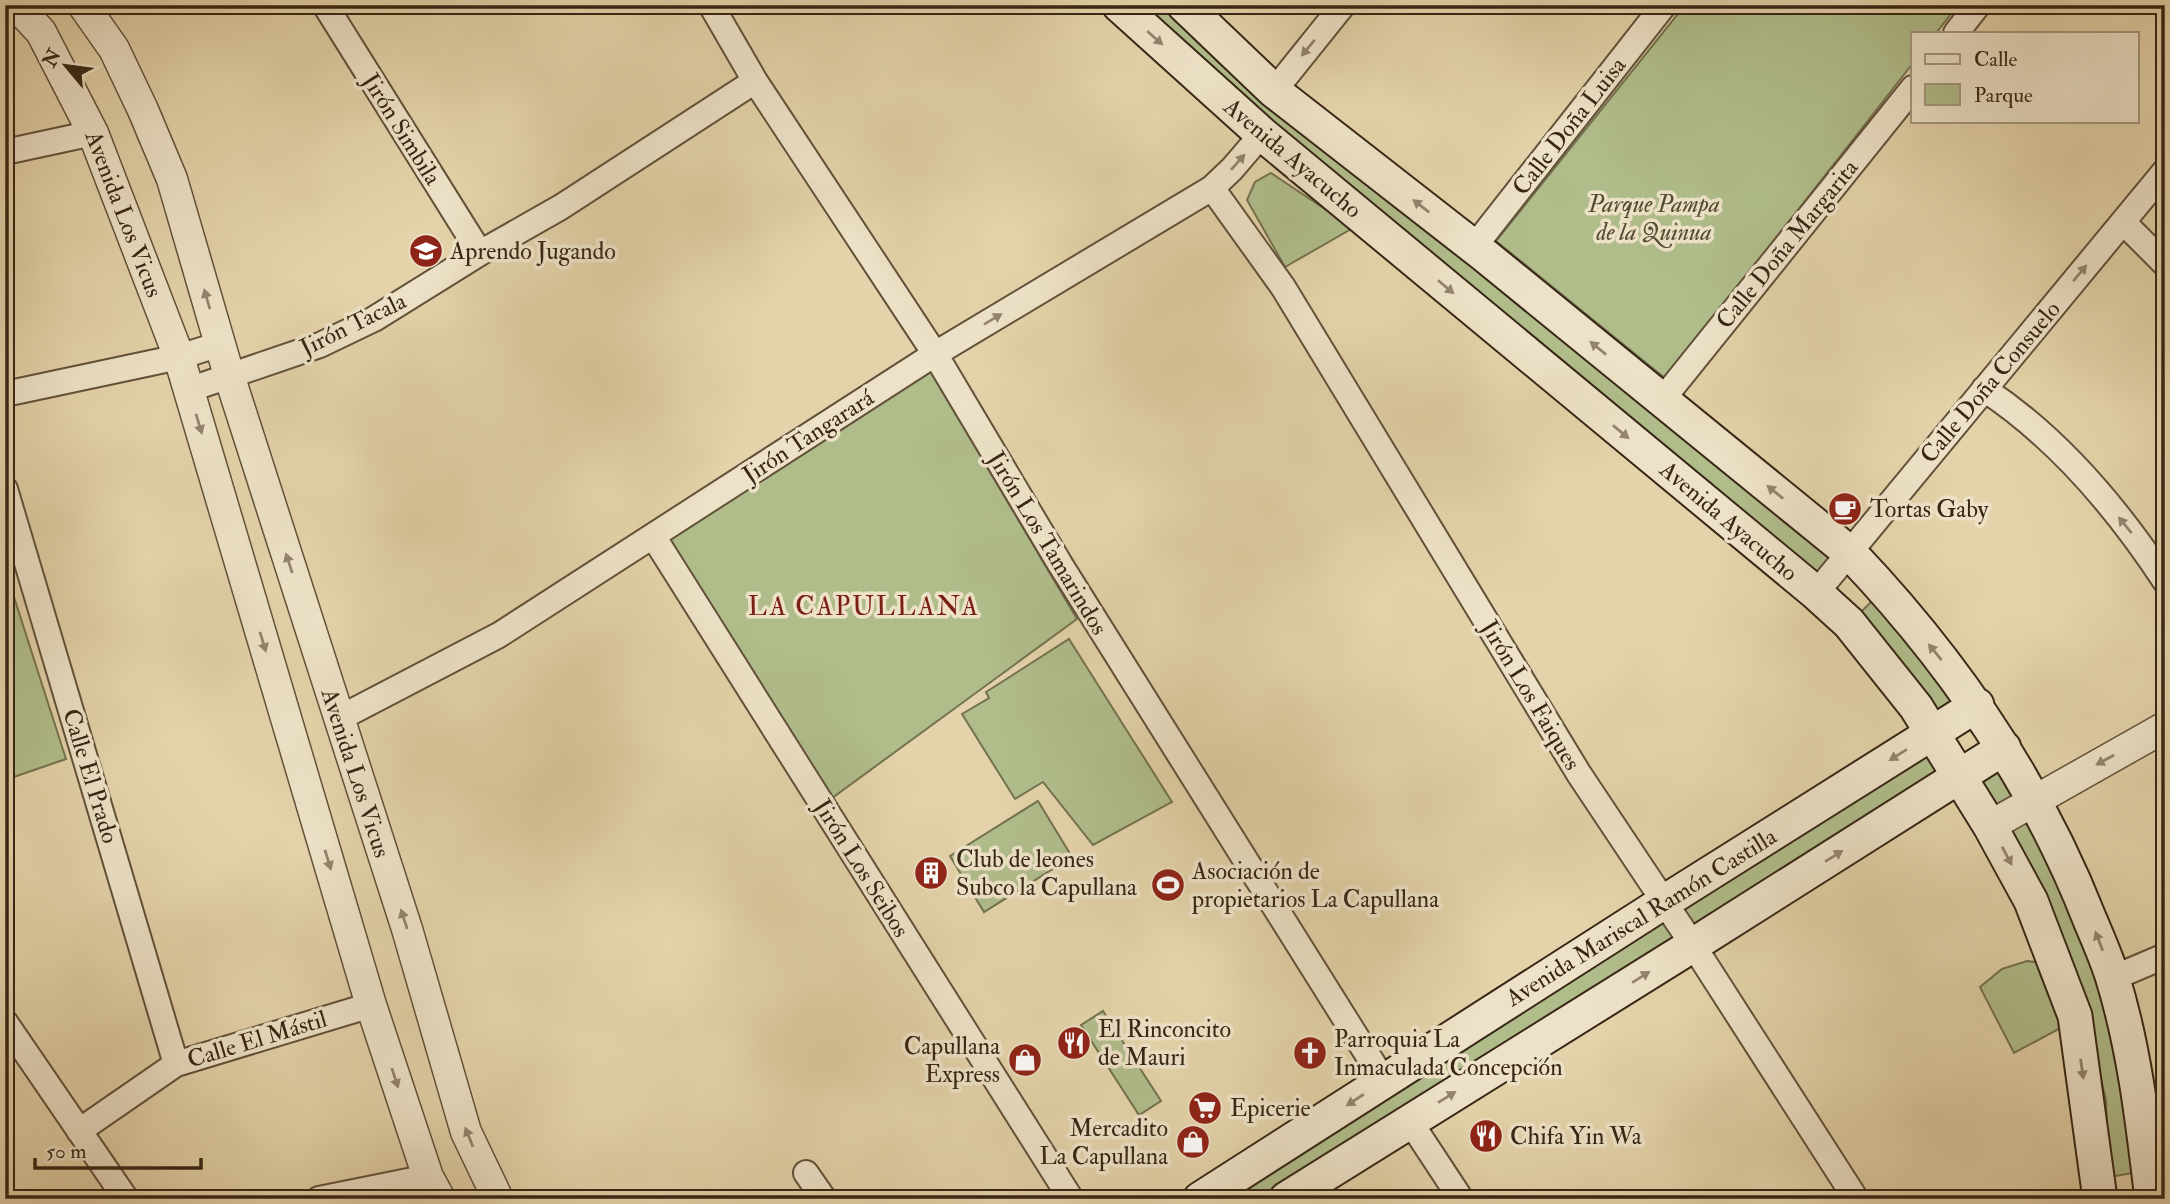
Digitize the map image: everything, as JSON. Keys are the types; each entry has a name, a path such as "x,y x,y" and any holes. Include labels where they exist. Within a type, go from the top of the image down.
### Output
{"main road":[{"name":"Avenida Ayacucho","path":"1119,5 1262,134 1849,623 1916,707 1961,776 2031,901 2075,1016 2100,1192"},
{"name":"Avenida Ayacucho","path":"1184,5 1274,91 1474,247 1850,553 1884,589 1977,705 2035,800 2069,866 2113,978 2138,1080 2151,1188"},
{"path":"1849,623 1884,589"},
{"name":"Avenida Mariscal Ramón Castilla","path":"1200,1199 1977,705"},
{"name":"Avenida Mariscal Ramón Castilla","path":"1286,1199 2004,748"},
{"path":"2100,1192 2151,1188"}],"street":[{"name":"Avenida Los Vicus","path":"16,5 41,32 93,133 179,358 371,1005 434,1188"},
{"name":"Avenida Los Vicus","path":"83,5 114,49 172,179 229,375 407,929 466,1132 498,1199"},
{"name":"Jirón Simbila","path":"325,5 480,253"},
{"name":"Jirón Los Tamarindos","path":"711,5 755,80 935,354 1060,564 1384,1080"},
{"path":"1274,91 1343,5"},
{"name":"Calle Doña Luisa","path":"1474,247 1664,5"},
{"path":"1957,32 1978,5"},
{"name":"Jirón Tacala","path":"188,390 320,345 374,319 480,253 561,207 755,80"},
{"name":"Calle Doña Margarita","path":"1662,400 1911,90"},
{"path":"5,152 93,133"},
{"name":"Jirón Tangarará","path":"338,719 499,635 935,354 1212,188 1262,134"},
{"name":"Calle Doña Consuelo","path":"1816,593 2165,171"},
{"name":"Jirón Los Faiques","path":"1212,188 1283,288 1572,762 1856,1199"},
{"path":"2123,222 2165,264"},
{"path":"5,394 179,358 220,344"},
{"path":"1984,389 2022,418 2082,475 2129,530 2165,581"},
{"name":"Calle El Prado","path":"5,489 176,1064"},
{"name":"Jirón Los Seibos","path":"653,536 1071,1199"},
{"path":"1990,826 2165,727"},
{"path":"2113,978 2165,956"},
{"name":"Calle El Mástil","path":"79,1131 176,1064 371,1005"},
{"path":"5,1022 126,1199"},
{"path":"1409,1121 1461,1199"},
{"path":"806,1172 824,1199"},
{"path":"319,1199 434,1188"}],"green space":[{"path":"1130,5 1179,5 1845,554 1816,582"},
{"name":"Parque Pampa de la Quinua","path":"1685,5 1958,5 1937,32 1911,32 1911,66 1666,379 1496,241"},
{"path":"1271,173 1353,228 1285,267 1247,200 1255,182"},
{"path":"929,369 1077,619 828,801 664,541"},
{"path":"5,569 66,759 5,780"},
{"path":"1884,589 1975,707 1932,736 1848,625"},
{"path":"1069,639 1172,802 1093,845 1043,782 1015,799 962,714 989,698 986,692"},
{"path":"1931,741 1952,774 1695,939 1674,905"},
{"path":"2001,766 2016,793 1993,806 1978,780"},
{"path":"1038,801 1072,857 984,912 950,856"},
{"path":"2033,813 2107,981 2145,1171 2109,1177 2106,1100 2087,1022 2002,831"},
{"path":"1663,911 1685,942 1273,1199 1213,1199"},
{"path":"2027,961 2043,963 2066,1025 2014,1053 1980,987 2002,969"},
{"path":"1103,1011 1161,1101 1139,1115 1081,1025"}],"place":[{"name":"Aprendo Jugando","path":"426,251"},
{"name":"Tortas Gaby","path":"1845,509"},
{"name":"Club de leones Subco la Capullana","path":"931,873"},
{"name":"Asociación de propietarios La Capullana","path":"1168,885"},
{"name":"El Rinconcito de Mauri","path":"1074,1043"},
{"name":"Parroquia La Inmaculada Concepción","path":"1310,1053"},
{"name":"Capullana Express","path":"1025,1060"},
{"name":"Epicerie","path":"1205,1108"},
{"name":"Chifa Yin Wa","path":"1486,1136"},
{"name":"Mercadito La Capullana","path":"1193,1142"}],"district":[{"name":"LA CAPULLANA","path":"864,606"}]}
